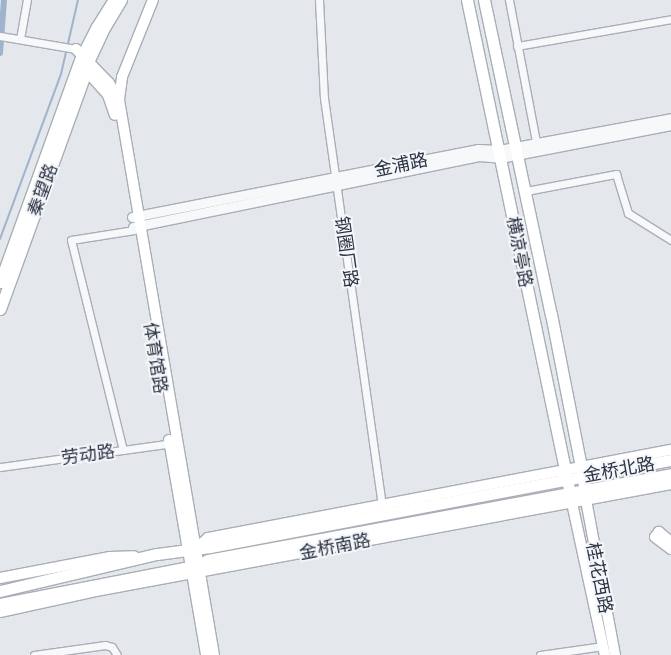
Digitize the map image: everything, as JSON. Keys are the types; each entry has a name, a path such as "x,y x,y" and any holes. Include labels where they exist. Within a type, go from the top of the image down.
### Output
{"main road":[{"path":"81,58 114,0"},
{"path":"81,58 103,32 122,0"},
{"name":"体育馆路","path":"152,0 122,78 116,103 192,550 206,655"},
{"name":"横凉亭路","path":"467,0 572,504"},
{"name":"横凉亭路","path":"484,0 526,192 585,495"},
{"name":"体育馆路","path":"81,58 103,89 116,103"},
{"name":"秦望路","path":"0,282 81,58"},
{"name":"秦望路","path":"0,309 81,58"},
{"name":"金桥北路","path":"582,472 671,450"},
{"name":"金桥北路","path":"566,475 671,460"},
{"name":"金桥北路","path":"569,492 585,495 671,474"},
{"name":"金桥南路","path":"192,550 208,538 382,504 566,475"},
{"name":"金桥南路","path":"0,578 110,558 192,550 566,475"},
{"name":"金桥南路","path":"0,604 572,504 585,495 671,484"},
{"name":"金桥南路","path":"0,612 195,569 208,560 569,492"},
{"name":"桂花西路","path":"585,495 615,655"},
{"name":"桂花西路","path":"572,504 604,650"},
{"path":"319,526 334,514"},
{"path":"671,542 659,532 655,537 671,549"},
{"path":"356,533 372,540"},
{"name":"金桥南路","path":"0,591 157,554"},
{"name":"体育馆路","path":"195,569 214,655"}],"street":[{"path":"17,38 27,0"},
{"name":"钢圈厂路","path":"319,0 324,98 382,504"},
{"path":"508,0 536,142"},
{"path":"517,46 671,19"},
{"path":"0,36 59,46 81,58"},
{"name":"金浦路","path":"516,150 536,142 671,118"},
{"name":"金浦路","path":"135,223 336,182 478,149 500,154 671,125"},
{"path":"526,192 616,174 628,213 671,240"},
{"path":"123,450 71,240 135,223"},
{"name":"劳动路","path":"0,467 173,444"},
{"path":"34,655 105,645 112,647 117,655"},
{"path":"540,655 604,650"}],"waterway":[{"path":"0,53 4,0"},
{"path":"0,239 61,74 78,0"}]}
